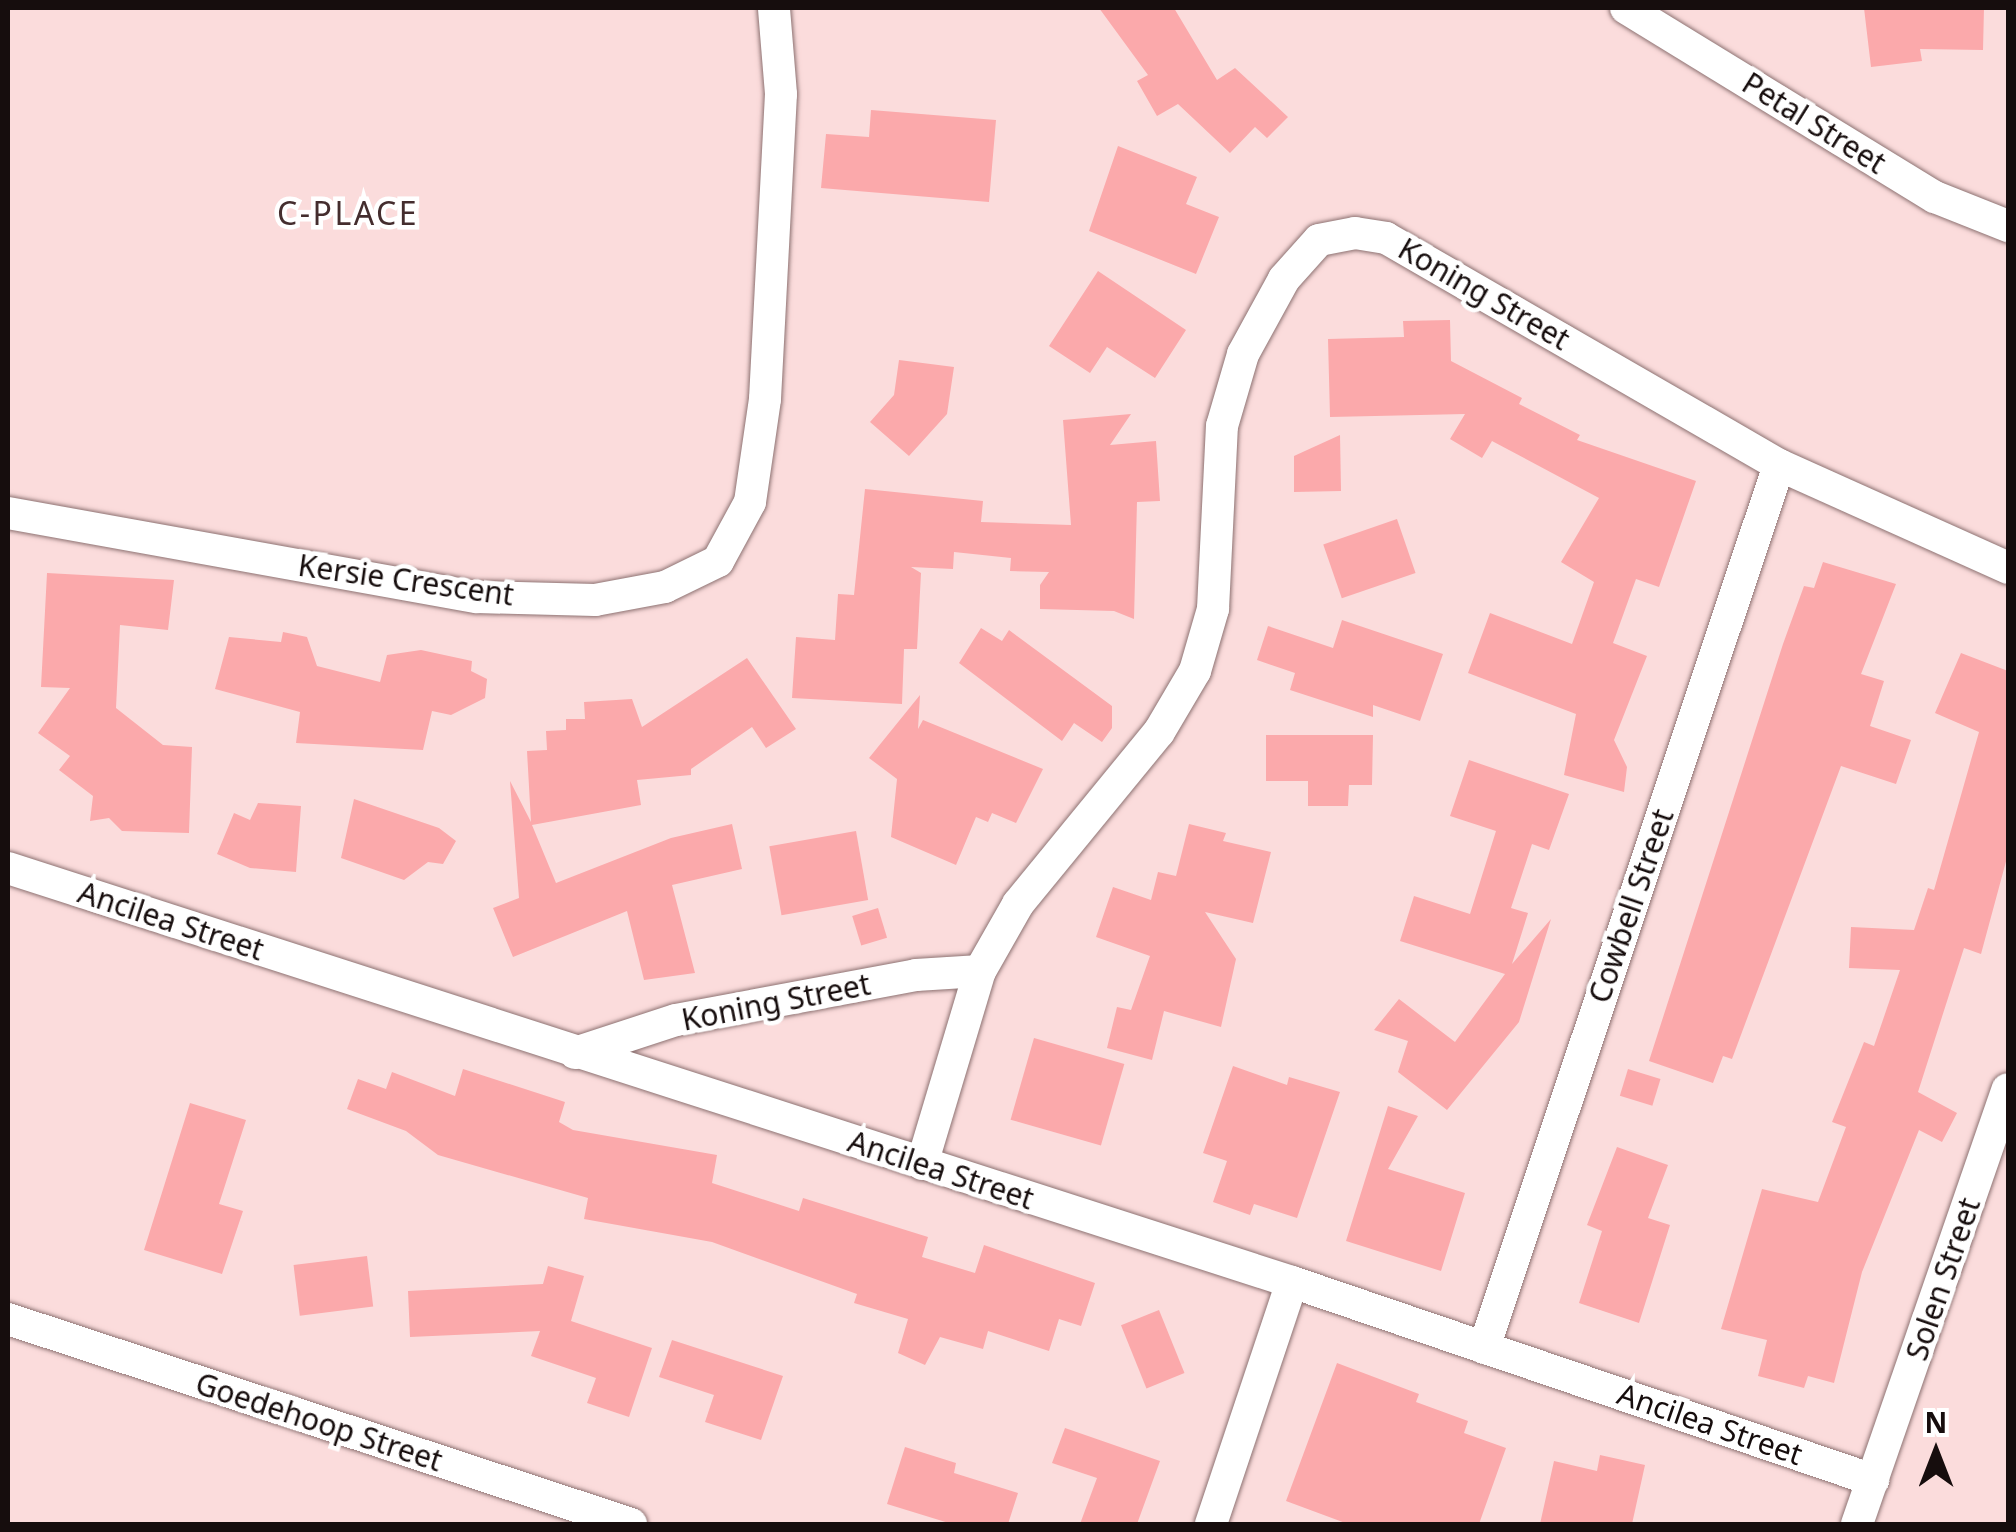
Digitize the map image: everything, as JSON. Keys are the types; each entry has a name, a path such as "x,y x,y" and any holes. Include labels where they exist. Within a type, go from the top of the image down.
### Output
{"street":[{"name":"Kersie Crescent","path":"8,514 477,597 595,600 665,587 718,561 750,502 765,399 780,94 774,8"},
{"name":"Petal Street","path":"1626,8 1935,198 2008,226"},
{"name":"Koning Street","path":"922,1164 980,971 1018,904 1158,732 1196,671 1212,609 1228,408 1243,354 1284,279 1319,240 1356,234 1386,238 1779,465 2008,568"},
{"name":"Cowbell Street","path":"1484,1348 1779,465"},
{"name":"Ancilea Street","path":"8,868 1292,1282 1873,1480"},
{"name":"Koning Street","path":"575,1052 676,1020 916,975 980,971"},
{"name":"Solen Street","path":"1857,1524 2008,1089"},
{"path":"1210,1524 1292,1282"},
{"name":"Goedehoop Street","path":"8,1319 631,1524"}],"building":[{"path":"1099,8 1174,8 1217,80 1235,68 1288,117 1267,138 1255,127 1230,153 1178,104 1157,116 1137,81 1148,75"},
{"path":"1864,8 1984,8 1983,50 1920,49 1922,61 1871,67"},
{"path":"871,110 996,120 989,202 821,188 826,134 869,137"},
{"path":"1118,146 1197,177 1186,204 1219,217 1196,274 1089,231"},
{"path":"1098,271 1186,330 1155,378 1107,347 1090,373 1049,346"},
{"path":"1450,320 1451,361 1522,398 1519,404 1580,435 1577,440 1696,481 1659,587 1636,579 1613,643 1647,656 1614,740 1627,767 1624,792 1564,775 1576,714 1468,673 1490,613 1572,644 1594,582 1561,562 1599,498 1492,441 1482,458 1450,439 1465,414 1330,417 1328,339 1404,337 1403,321"},
{"path":"899,360 954,367 947,414 909,456 870,422 894,395"},
{"path":"1131,414 1110,445 1156,441 1160,501 1137,502 1134,619 1114,611 1040,609 1040,585 1049,572 1010,571 1011,558 954,552 953,569 911,567 921,573 917,649 904,649 902,704 792,698 796,637 835,640 838,594 854,595 865,489 983,501 981,522 1071,525 1063,420"},
{"path":"1340,435 1341,491 1294,492 1294,456"},
{"path":"1397,519 1416,573 1342,598 1323,544"},
{"path":"1823,562 1896,584 1861,674 1884,681 1870,726 1911,740 1896,784 1841,766 1732,1059 1723,1056 1713,1083 1649,1061 1783,644 1804,586 1814,588"},
{"path":"47,573 174,580 168,630 120,625 116,708 163,745 192,747 189,833 122,831 109,818 90,821 93,796 59,770 70,756 38,733 70,688 41,687"},
{"path":"1342,620 1443,654 1420,721 1373,705 1373,717 1290,690 1295,673 1257,660 1268,626 1333,648"},
{"path":"981,628 1002,641 1009,630 1112,706 1112,728 1102,742 1074,723 1062,741 959,663"},
{"path":"283,632 307,637 317,666 380,682 387,655 421,650 472,661 471,671 487,679 485,698 451,715 432,711 423,750 296,743 300,712 215,689 229,637 281,642"},
{"path":"1961,653 2008,671 2008,854 1981,954 1964,948 1918,1092 1957,1113 1942,1142 1919,1130 1862,1272 1834,1383 1808,1376 1804,1388 1758,1376 1767,1340 1721,1329 1762,1189 1818,1202 1846,1127 1832,1122 1864,1042 1874,1046 1900,970 1849,968 1851,927 1914,930 1928,888 1934,890 1979,732 1935,713"},
{"path":"747,658 796,729 766,748 752,727 691,769 691,775 637,780 641,805 532,825 556,883 671,838 732,824 742,869 672,885 695,973 644,980 627,911 513,957 493,908 519,898 510,781 531,822 527,751 547,750 546,731 566,730 566,719 585,719 584,702 632,699 642,727"},
{"path":"920,695 918,729 923,720 1043,769 1016,823 992,813 988,822 976,817 956,865 891,837 897,779 869,758"},
{"path":"1266,735 1373,735 1372,785 1349,785 1348,806 1308,806 1308,781 1266,781"},
{"path":"1469,760 1569,794 1549,850 1532,844 1511,908 1528,913 1512,964 1551,919 1519,1022 1447,1110 1398,1072 1408,1041 1374,1030 1399,999 1455,1042 1505,974 1400,941 1414,896 1470,914 1496,831 1450,816"},
{"path":"354,799 439,828 456,841 443,864 428,862 404,880 341,858"},
{"path":"258,803 301,806 296,872 250,868 217,854 234,813 250,820"},
{"path":"1189,824 1226,833 1223,841 1271,852 1253,923 1205,912 1236,959 1221,1027 1164,1011 1152,1060 1107,1048 1117,1007 1131,1010 1150,956 1096,937 1113,887 1151,900 1158,872 1176,876"},
{"path":"856,831 868,900 781,915 769,846"},
{"path":"878,908 887,938 861,946 852,916"},
{"path":"1034,1038 1124,1064 1101,1146 1011,1120"},
{"path":"1233,1066 1287,1085 1289,1077 1340,1092 1297,1218 1254,1204 1250,1215 1213,1202 1227,1161 1203,1153"},
{"path":"463,1069 565,1102 559,1122 573,1130 717,1155 712,1183 799,1211 803,1198 928,1237 922,1257 975,1273 984,1245 1095,1283 1081,1326 1059,1319 1049,1351 988,1331 983,1349 940,1337 925,1365 898,1353 908,1319 854,1303 857,1294 712,1242 584,1219 588,1198 438,1155 406,1131 347,1109 358,1079 386,1089 392,1072 455,1096"},
{"path":"1628,1069 1661,1079 1652,1106 1620,1096"},
{"path":"190,1103 246,1120 219,1204 243,1211 222,1274 144,1250"},
{"path":"1388,1106 1418,1116 1388,1169 1465,1193 1441,1271 1346,1241"},
{"path":"1617,1147 1668,1165 1648,1218 1670,1225 1639,1323 1579,1303 1602,1231 1587,1225"},
{"path":"367,1256 373,1307 300,1316 294,1265"},
{"path":"548,1266 584,1276 571,1321 652,1348 629,1417 587,1403 596,1378 531,1356 540,1331 410,1337 408,1291 543,1284"},
{"path":"1159,1310 1184,1373 1146,1388 1121,1325"},
{"path":"672,1340 783,1376 761,1440 705,1422 714,1395 659,1377"},
{"path":"1337,1363 1419,1394 1416,1402 1468,1421 1464,1433 1506,1448 1479,1524 1348,1524 1286,1501"},
{"path":"1065,1428 1160,1461 1137,1524 1080,1524 1097,1478 1052,1463"},
{"path":"905,1447 956,1463 954,1473 1018,1493 1008,1524 952,1524 887,1504"},
{"path":"1600,1455 1645,1465 1632,1524 1540,1524 1554,1461 1597,1471"}],"district":[{"name":"C-PLACE","path":"348,213"}]}
